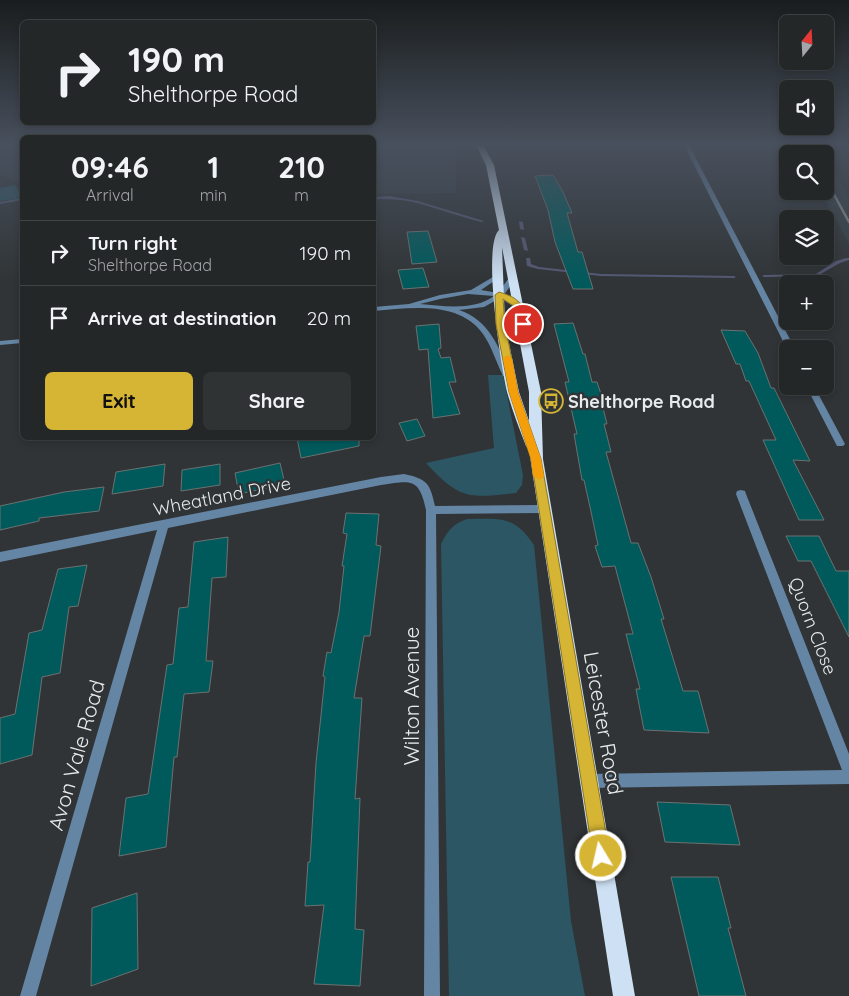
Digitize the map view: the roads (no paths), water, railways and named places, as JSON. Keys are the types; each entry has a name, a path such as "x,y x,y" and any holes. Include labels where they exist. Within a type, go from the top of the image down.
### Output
{"highway":[{"name":"Leicester Road","path":"495,189 535,392 536,459 624,996"},
{"name":"Leicester Road","path":"502,229 497,251 500,324 513,392 536,459"}],"street":[{"path":"709,189 786,340"},
{"path":"472,292 498,276"},
{"path":"376,309 405,306 444,308 479,306 491,302 499,295 513,276"},
{"path":"405,306 438,297 472,292 510,298 519,306"},
{"path":"444,308 468,316 478,323 497,351 513,392"},
{"path":"0,344 20,341"},
{"path":"815,395 840,444"},
{"name":"Wheatland Drive","path":"0,557 404,478 418,481 427,492 431,510"},
{"name":"Quorn Close","path":"741,494 849,771"},
{"path":"431,510 544,509"},
{"name":"Wilton Avenue","path":"431,510 432,996"},
{"name":"Avon Vale Road","path":"28,996 164,524"},
{"path":"589,781 849,777"}],"waterway":[{"path":"376,198 403,199 482,221"},
{"path":"0,203 20,199"},
{"path":"521,222 522,229"},
{"path":"523,238 526,250"},
{"path":"528,259 529,265 538,268 601,275 734,277"},
{"path":"764,276 817,275 838,262 848,259"}],"railway":[{"path":"834,195 849,222"}],"place":[{"name":"Shelthorpe Road","path":"551,401"}]}
